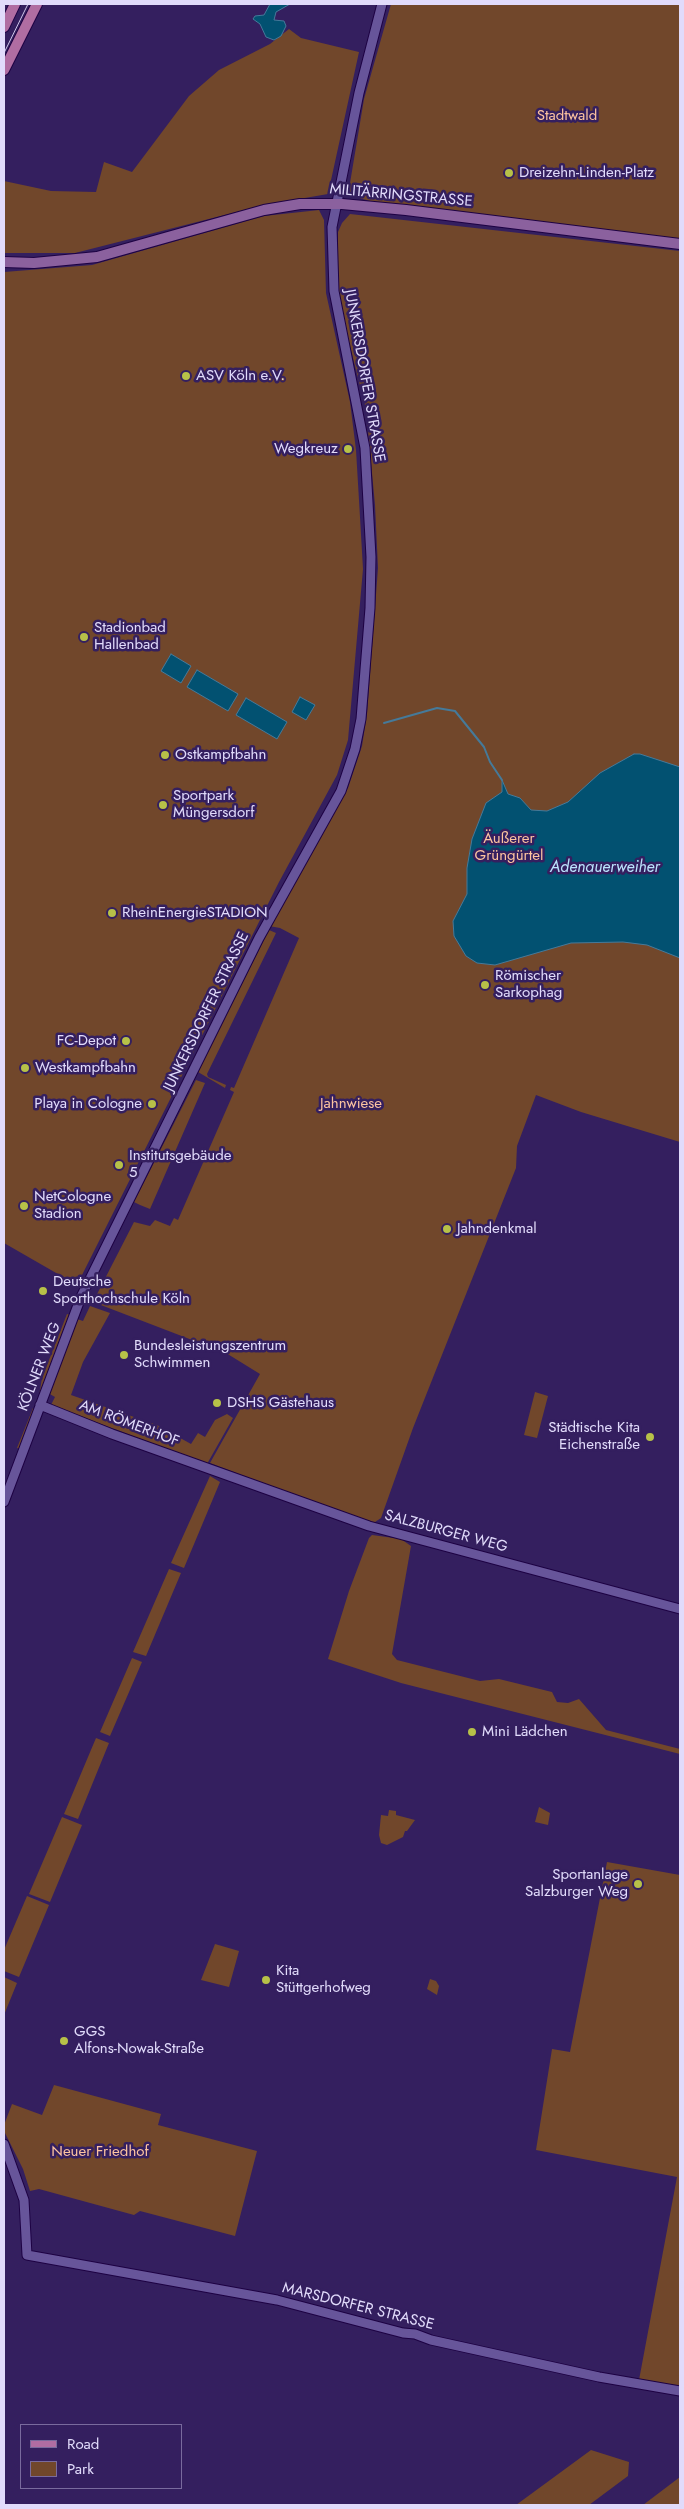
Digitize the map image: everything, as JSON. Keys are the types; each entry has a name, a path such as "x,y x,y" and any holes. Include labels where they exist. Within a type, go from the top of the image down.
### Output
{"main road":[{"path":"4,27 15,4"},
{"path":"4,70 37,4"},
{"name":"MILITÄRRINGSTRASSE","path":"4,262 34,263 97,257 264,210 300,204 335,204 680,244"}],"street":[{"name":"JUNKERSDORFER STRASSE","path":"81,1297 260,938 340,791 355,750 361,719 370,608 370,557 365,448 334,291 332,227 335,204 359,93 382,4"},
{"name":"KÖLNER WEG","path":"4,1502 81,1297"},
{"name":"AM RÖMERHOF","path":"40,1405 209,1469"},
{"name":"SALZBURGER WEG","path":"209,1469 369,1526 680,1609"},
{"name":"MARSDORFER STRASSE","path":"4,2144 24,2200 27,2255 277,2300 403,2333 415,2334 431,2340 599,2377 680,2391"}],"green space":[{"name":"Stadtwald","path":"391,4 680,4 680,242 534,226 370,201 348,195 364,99"},
{"path":"289,29 301,38 359,52 328,194 264,205 75,253 4,253 4,181 51,191 96,192 104,162 132,172 189,96 219,70 270,44"},
{"name":"Sportpark Müngersdorf","path":"319,210 324,220 326,293 350,402 356,450 363,569 348,740 337,775 279,882 77,1285 4,1243 4,272 92,265 264,216"},
{"name":"Äußerer Grüngürtel","path":"350,214 680,251 680,1142 581,1112 536,1095 517,1146 516,1168 413,1428 381,1518 372,1524 210,1463 260,1374 226,1353 93,1302 134,1222 150,1226 155,1220 170,1226 174,1218 178,1220 234,1092 230,1090 231,1087 234,1088 299,938 280,928 269,926 348,788 362,746 367,714 378,568 375,505 366,409 343,319 337,279 338,232 342,223"},
{"path":"269,930 276,933 207,1074 208,1077 226,1085 225,1088 198,1072"},
{"path":"196,1080 205,1083 150,1209 140,1205 134,1202"},
{"path":"90,1306 110,1313 83,1362 71,1395 157,1425 191,1444 198,1433 205,1437 215,1420 227,1414 233,1418 207,1464 51,1405 55,1397 48,1393 77,1319 83,1321"},
{"path":"67,1314 71,1315 38,1402 42,1378"},
{"path":"535,1392 548,1396 537,1438 524,1435"},
{"path":"33,1408 35,1410 21,1449 17,1448"},
{"path":"210,1476 220,1482 184,1568 171,1563"},
{"path":"372,1535 401,1539 411,1546 392,1654 397,1660 480,1681 499,1679 552,1692 557,1702 568,1703 579,1699 606,1730 680,1749 680,1754 401,1683 328,1659 349,1591 369,1538"},
{"path":"169,1569 181,1573 146,1656 133,1652"},
{"path":"132,1658 142,1662 110,1736 100,1732"},
{"path":"96,1738 109,1743 78,1819 64,1814"},
{"path":"539,1807 550,1813 548,1825 535,1822"},
{"path":"389,1810 396,1811 396,1815 415,1820 405,1831 403,1837 387,1845 381,1843 379,1835 381,1815 388,1816"},
{"path":"62,1817 82,1825 50,1902 29,1894"},
{"path":"607,1862 680,1875 680,2388 639,2380 677,2177 536,2150 552,2049 570,2052"},
{"path":"27,1896 49,1905 19,1977 4,1971 4,1950"},
{"path":"215,1944 239,1951 229,1987 201,1980"},
{"path":"4,1977 17,1983 4,2015"},
{"path":"430,1979 436,1981 439,1986 437,1995 427,1989"},
{"name":"Neuer Friedhof","path":"54,2085 161,2114 158,2125 257,2151 235,2236 140,2211 134,2215 39,2189 30,2191 23,2169 4,2131 4,2125 12,2104 42,2115"},
{"path":"591,2450 629,2462 628,2476 589,2505 516,2505"},
{"path":"680,2477 680,2505 643,2505"}],"water":[{"path":"270,4 290,4 276,12 274,20 284,21 286,26 281,36 274,40 266,37 260,24 253,19 255,16 264,15"},
{"path":"171,654 191,666 181,683 161,671"},
{"path":"197,670 238,694 228,711 187,687"},
{"path":"300,697 315,705 306,720 292,712"},
{"path":"246,698 287,722 277,739 236,715"},
{"name":"Adenauerweiher","path":"634,754 640,754 680,767 680,958 647,945 623,942 571,943 495,965 477,963 466,956 454,936 453,921 467,894 467,868 472,839 486,803 502,792 502,780 508,794 520,798 531,810 547,811 568,802 600,773"}],"waterway":[{"path":"384,723 437,708 455,711 484,747 490,762 502,780"}],"tram line":[{"path":"4,53 28,4"}],"place":[{"name":"Dreizehn-Linden-Platz","path":"509,173"},
{"name":"ASV Köln e.V.","path":"186,376"},
{"name":"Wegkreuz","path":"348,449"},
{"name":"Stadionbad Hallenbad","path":"84,637"},
{"name":"Ostkampfbahn","path":"165,755"},
{"name":"Sportpark Müngersdorf","path":"163,805"},
{"name":"RheinEnergieSTADION","path":"112,913"},
{"name":"Römischer Sarkophag","path":"485,985"},
{"name":"FC-Depot","path":"126,1041"},
{"name":"Westkampfbahn","path":"25,1068"},
{"name":"Playa in Cologne","path":"152,1104"},
{"name":"Institutsgebäude 5","path":"119,1165"},
{"name":"NetCologne Stadion","path":"24,1206"},
{"name":"Jahndenkmal","path":"447,1229"},
{"name":"Deutsche Sporthochschule Köln","path":"43,1291"},
{"name":"Bundesleistungszentrum Schwimmen","path":"124,1355"},
{"name":"DSHS Gästehaus","path":"217,1403"},
{"name":"Städtische Kita Eichenstraße","path":"650,1437"},
{"name":"Mini Lädchen","path":"472,1732"},
{"name":"Sportanlage Salzburger Weg","path":"638,1884"},
{"name":"Kita Stüttgerhofweg","path":"266,1980"},
{"name":"GGS Alfons-Nowak-Straße","path":"64,2041"}],"park label":[{"name":"Jahnwiese","path":"351,1104"}]}
